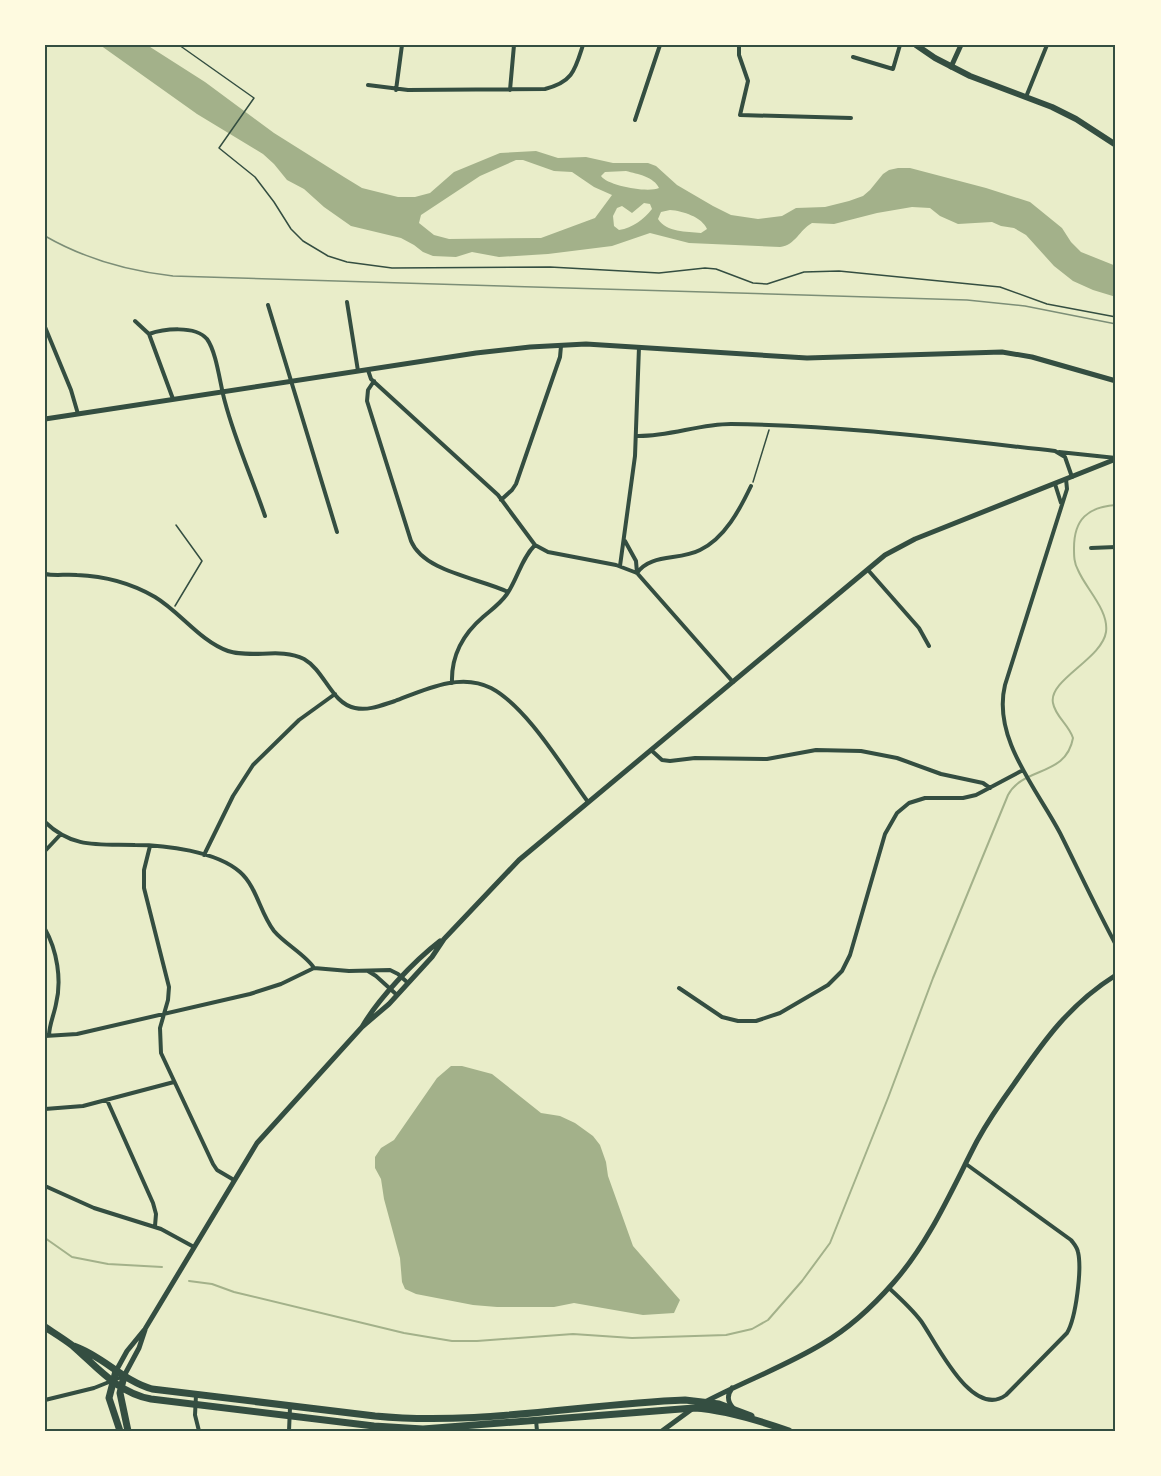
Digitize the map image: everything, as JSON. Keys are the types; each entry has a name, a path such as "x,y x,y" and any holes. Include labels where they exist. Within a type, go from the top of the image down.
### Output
{"main road":[{"path":"916,45 951,67 992,86 1052,107 1076,119 1116,146"},
{"path":"45,1327 73,1346 120,1388 147,1399 385,1429 436,1428 678,1401 704,1402 733,1408 761,1422"},
{"path":"73,1346 97,1357 138,1384 152,1389 290,1407 386,1417 446,1420 694,1408 710,1409 789,1431"},
{"path":"116,1371 112,1381 110,1400 120,1431"},
{"path":"124,1376 120,1398 128,1431"}],"street":[{"path":"396,90 402,45"},
{"path":"510,90 514,45"},
{"path":"368,85 396,90 545,89 560,86 574,71 583,45"},
{"path":"635,120 660,45"},
{"path":"739,45 739,55 748,81 740,115 851,118"},
{"path":"853,57 893,69 900,45"},
{"path":"951,67 961,45"},
{"path":"1026,97 1047,45"},
{"path":"348,302 358,371"},
{"path":"268,305 337,532"},
{"path":"135,321 149,334 173,399"},
{"path":"45,327 71,390 78,414"},
{"path":"149,334 159,331 181,331 206,338 219,375 225,404 265,516"},
{"path":"45,419 509,349 561,345 639,347 807,358 1002,352 1032,357 1116,381"},
{"path":"501,500 516,484 560,357 561,345"},
{"path":"620,566 636,436 639,347"},
{"path":"368,370 369,376 374,381 501,500 535,545 553,554 620,566 637,573 733,682"},
{"path":"374,381 368,390 367,401 411,541 416,550 423,558 434,564 508,592"},
{"path":"636,436 656,435 719,424 769,425 824,428 1116,458"},
{"path":"1055,451 1065,457 1069,478 1067,489 1002,699 1005,724 1030,783 1060,834 1116,945"},
{"path":"362,1028 370,1013 402,978 427,952 444,939 519,860 867,569 899,546 1116,458"},
{"path":"1055,484 1061,505"},
{"path":"637,573 648,562 692,553 707,546 732,520 751,486"},
{"path":"625,540 636,561 637,573"},
{"path":"452,683 453,660 462,642 473,627 508,592 525,556 535,545"},
{"path":"1091,548 1116,547"},
{"path":"867,569 919,628 929,646"},
{"path":"45,576 89,576 126,584 152,595 173,609 212,642 226,650 245,654 289,654 303,659 319,671 335,694 348,706 366,709 380,706 427,688 452,683 472,682 483,685 505,698 533,727 588,802"},
{"path":"204,855 233,796 253,765 299,720 335,694"},
{"path":"651,750 662,760 670,761 695,758 767,759 816,750 861,752 897,758 941,774 983,783 990,789"},
{"path":"679,988 716,1014 733,1020 750,1022 774,1016 828,985 842,971 850,956 885,834 897,813 905,805 920,799 968,797 990,789 1024,771"},
{"path":"45,822 60,835 73,841 89,844 150,846 204,855 228,864 248,881 273,930 314,968"},
{"path":"45,851 60,835"},
{"path":"150,846 144,870 144,888 168,981 168,1000 160,1028 160,1047 213,1164 217,1170 234,1180"},
{"path":"45,929 53,947 58,980 58,998 47,1036 70,1035 271,988 314,968 390,970 408,983"},
{"path":"116,1371 133,1343 145,1329 234,1180 266,1132 362,1028 397,995 432,957 444,939"},
{"path":"367,971 397,995"},
{"path":"662,1431 704,1402 828,1341 889,1288 913,1257 990,1119 1049,1033 1081,1000 1116,975"},
{"path":"45,1109 76,1107 174,1082"},
{"path":"107,1100 153,1203 156,1214 155,1226"},
{"path":"889,1288 919,1319 956,1374 986,1400 998,1400 1006,1395 1067,1333 1074,1318 1076,1306 1079,1258 1076,1246 966,1164"},
{"path":"45,1186 94,1209 155,1226 194,1247"},
{"path":"45,1400 94,1388 124,1376 139,1348 145,1329"},
{"path":"733,1388 728,1396 733,1408"},
{"path":"196,1395 194,1405 199,1431"},
{"path":"289,1431 290,1407"},
{"path":"536,1416 537,1431"},
{"path":"385,1429 386,1417"}],"path":[{"path":"179,45 254,98 219,148 255,177 291,229 303,241 328,256 347,262 392,268 550,267 659,273 705,268 716,269 753,283 767,284 798,274 822,270 1000,287 1047,304 1116,317"},
{"path":"751,486 768,436 769,425"},
{"path":"173,609 202,561 176,525"}],"shaded area":[{"path":"100,45 147,45 205,82 274,133 362,188 398,197 415,197 430,193 454,172 500,153 536,151 558,158 586,157 613,163 648,163 656,166 677,185 713,206 731,215 758,219 782,216 796,208 825,207 849,201 863,196 889,170 910,168 1030,202 1062,228 1081,252 1116,266 1116,297 1073,281 1054,266 1026,235 1014,228 992,222 958,224 940,216 930,208 912,207 834,224 812,223 790,243 780,247 689,243 650,233 612,246 548,254 499,257 472,252 456,257 433,256 401,238 351,226 304,189 287,180 263,154 197,114","holes":["516,160 523,160 554,171 572,172 594,187 612,195 595,218 541,238 449,239 434,235 419,223 421,215 480,176","626,171 640,175 653,181 659,188 646,190 620,186 605,180 601,176 605,172","644,203 650,204 652,209 642,220 629,227 619,230 614,226 613,216 617,208 622,206 632,213","670,210 686,213 701,221 707,229 701,233 666,227 658,219 661,212"]},
{"path":"451,1066 462,1066 492,1074 541,1113 560,1116 593,1136 600,1145 608,1176 633,1246 680,1300 674,1313 643,1315 574,1303 554,1307 473,1305 416,1294 405,1289 381,1179 375,1168 375,1157 381,1148 394,1140 437,1078"}],"waterway":[{"path":"189,1281 212,1284 234,1292 404,1333 452,1341 573,1334 632,1338 726,1335 752,1329 768,1320 802,1281 830,1243 933,978 1008,795 1024,779 1054,766 1069,750 1073,738 1054,708 1054,694 1059,686 1095,651 1106,632 1101,608 1076,565 1075,538 1084,516 1098,508 1116,505"},
{"path":"45,1238 72,1257 108,1264 162,1267"}],"tram line":[{"path":"45,236 107,263 173,276 967,300 1025,306 1116,324"}]}
